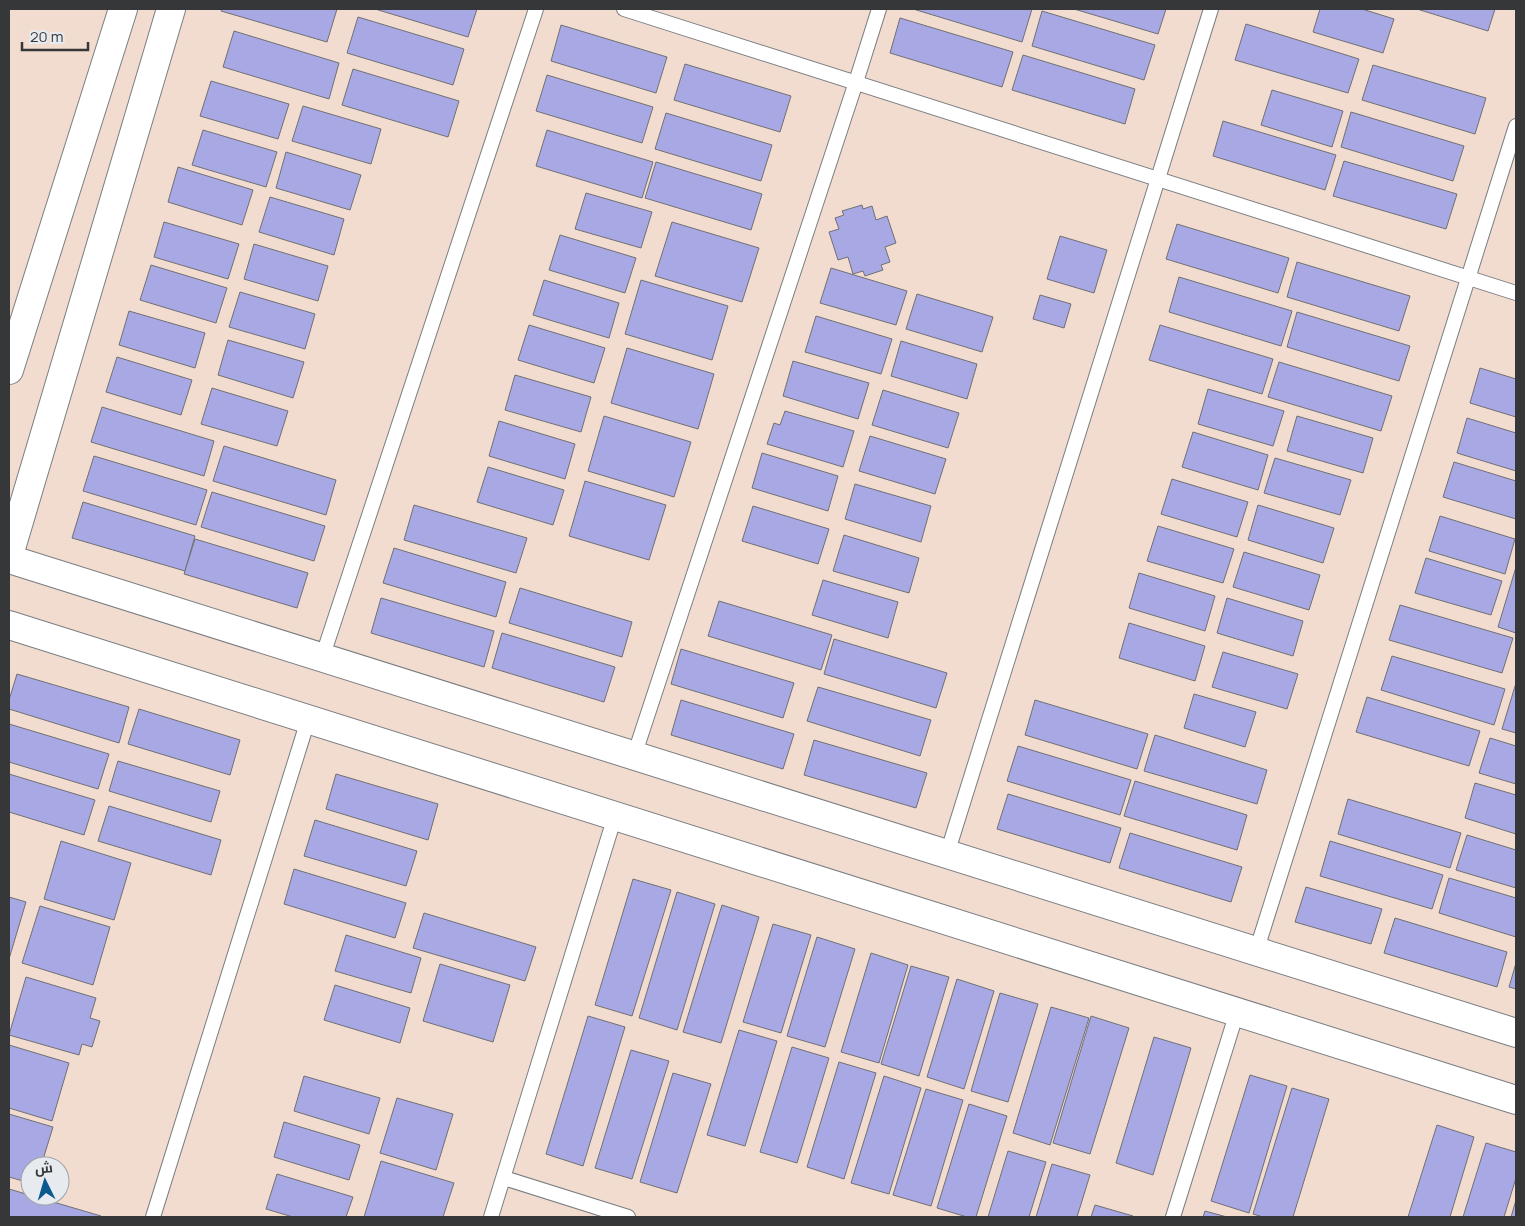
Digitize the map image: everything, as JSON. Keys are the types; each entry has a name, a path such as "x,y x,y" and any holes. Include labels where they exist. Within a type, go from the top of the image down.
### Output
{"street":[{"path":"9,370 122,9"},
{"path":"9,555 171,9"},
{"path":"9,560 1516,1033"},
{"path":"9,625 1516,1100"}],"lane":[{"path":"322,658 536,9"},
{"path":"624,9 1516,293"},
{"path":"634,756 879,9"},
{"path":"946,854 1211,9"},
{"path":"1256,952 1516,126"},
{"path":"153,1217 308,720"},
{"path":"492,1217 615,816"},
{"path":"1173,1217 1237,1012"},
{"path":"504,1178 628,1217"}],"shaded area":[{"path":"9,9 1516,9 1516,1217 9,1217"}],"building":[{"path":"222,9 337,9 327,42 221,11"},
{"path":"375,9 477,9 468,37"},
{"path":"913,9 1032,9 1022,42"},
{"path":"1074,9 1166,9 1158,34"},
{"path":"1320,9 1362,9 1394,19 1383,53 1313,32"},
{"path":"1417,9 1495,9 1488,31"},
{"path":"1042,11 1155,45 1144,80 1032,46"},
{"path":"358,17 464,49 453,85 347,53"},
{"path":"900,18 1013,52 1002,87 890,53"},
{"path":"1246,24 1359,59 1348,93 1235,60"},
{"path":"561,25 667,57 656,93 551,61"},
{"path":"234,31 339,63 329,99 223,67"},
{"path":"1023,55 1135,89 1125,124 1012,90"},
{"path":"685,64 791,96 780,132 674,100"},
{"path":"1373,65 1486,98 1475,134 1362,100"},
{"path":"353,69 459,101 448,137 342,105"},
{"path":"547,75 653,107 642,143 536,111"},
{"path":"211,81 289,104 278,139 200,116"},
{"path":"1272,90 1343,111 1332,147 1261,125"},
{"path":"303,106 381,129 371,164 292,141"},
{"path":"1351,112 1464,146 1453,181 1341,147"},
{"path":"666,113 772,145 761,181 655,149"},
{"path":"1223,121 1336,155 1325,190 1213,156"},
{"path":"203,130 277,152 266,187 192,165"},
{"path":"547,130 653,162 642,198 536,166"},
{"path":"286,152 361,175 350,210 276,188"},
{"path":"1344,161 1457,194 1446,229 1333,196"},
{"path":"656,162 762,194 751,230 645,198"},
{"path":"178,167 253,190 242,225 168,202"},
{"path":"586,193 652,212 641,248 575,229"},
{"path":"270,197 344,219 334,255 259,232"},
{"path":"862,205 863,209 872,206 876,220 887,216 896,243 885,247 890,262 881,265 883,270 865,276 863,271 853,274 848,257 838,260 829,232 839,229 835,218 844,215 842,211"},
{"path":"164,222 239,244 228,279 154,257"},
{"path":"672,222 759,248 742,302 655,276"},
{"path":"1177,224 1289,258 1278,293 1166,259"},
{"path":"560,235 636,258 625,293 549,270"},
{"path":"1060,236 1107,250 1094,293 1047,279"},
{"path":"254,244 328,266 318,301 244,279"},
{"path":"1297,262 1410,296 1399,331 1287,297"},
{"path":"151,265 227,288 216,323 140,300"},
{"path":"831,268 907,291 896,325 820,303"},
{"path":"1179,277 1292,311 1281,346 1169,312"},
{"path":"544,280 619,303 609,338 533,315"},
{"path":"641,280 728,306 712,360 625,334"},
{"path":"240,292 315,314 305,349 229,327"},
{"path":"917,294 993,317 982,352 906,329"},
{"path":"1040,295 1071,304 1064,328 1033,319"},
{"path":"129,311 205,333 195,368 119,345"},
{"path":"1297,312 1410,346 1399,381 1287,347"},
{"path":"816,316 892,339 881,374 805,352"},
{"path":"529,325 605,348 594,383 518,360"},
{"path":"1160,325 1273,359 1262,394 1149,360"},
{"path":"228,340 304,362 293,398 218,375"},
{"path":"901,341 977,364 967,399 891,376"},
{"path":"627,348 714,374 698,429 611,403"},
{"path":"117,357 192,380 181,415 106,392"},
{"path":"793,361 869,383 858,419 783,396"},
{"path":"1279,362 1392,396 1381,431 1268,397"},
{"path":"1480,368 1516,379 1516,417 1470,403"},
{"path":"515,375 591,397 581,432 505,410"},
{"path":"212,388 288,411 277,446 201,424"},
{"path":"1208,389 1284,411 1273,446 1198,424"},
{"path":"883,390 959,413 948,448 872,425"},
{"path":"102,407 214,441 204,476 91,442"},
{"path":"785,411 854,431 843,467 767,444 774,423 780,425"},
{"path":"604,416 691,442 674,497 588,471"},
{"path":"1297,416 1373,438 1363,473 1287,451"},
{"path":"1467,418 1516,433 1516,471 1457,453"},
{"path":"499,421 575,444 565,479 489,456"},
{"path":"1193,432 1268,455 1258,490 1182,467"},
{"path":"870,436 946,459 935,494 859,471"},
{"path":"224,446 336,480 326,515 213,481"},
{"path":"762,453 838,476 828,511 752,488"},
{"path":"94,456 207,490 196,525 83,491"},
{"path":"1275,458 1351,480 1340,515 1264,493"},
{"path":"1454,462 1516,481 1516,519 1443,497"},
{"path":"488,467 564,490 553,525 477,502"},
{"path":"1172,479 1248,502 1237,537 1161,514"},
{"path":"585,481 666,505 649,560 569,536"},
{"path":"855,484 931,506 921,542 845,519"},
{"path":"212,492 325,526 314,561 201,527"},
{"path":"83,502 195,536 185,571 72,538"},
{"path":"414,505 527,538 516,573 404,540"},
{"path":"1258,505 1334,528 1323,563 1248,540"},
{"path":"753,506 829,529 818,564 742,541"},
{"path":"1440,516 1515,539 1505,574 1429,551"},
{"path":"1158,526 1234,549 1223,583 1147,561"},
{"path":"844,535 919,558 909,593 833,571"},
{"path":"195,539 308,573 297,608 184,574"},
{"path":"394,548 506,582 496,617 383,583"},
{"path":"1244,552 1320,575 1309,610 1233,587"},
{"path":"1426,558 1502,581 1491,615 1415,593"},
{"path":"1516,567 1516,633 1498,627"},
{"path":"1139,573 1215,596 1205,631 1129,608"},
{"path":"823,580 898,602 888,638 812,615"},
{"path":"520,588 632,622 622,657 509,623"},
{"path":"381,598 494,631 484,667 371,633"},
{"path":"1227,598 1303,621 1293,656 1217,633"},
{"path":"719,601 832,635 821,670 708,636"},
{"path":"1400,605 1513,638 1502,673 1389,640"},
{"path":"1129,623 1205,646 1195,681 1119,658"},
{"path":"502,633 615,667 604,702 492,668"},
{"path":"834,639 947,673 936,708 824,674"},
{"path":"681,649 794,683 783,718 671,684"},
{"path":"1223,652 1298,674 1287,709 1212,687"},
{"path":"1392,656 1505,689 1494,725 1381,690"},
{"path":"17,674 129,707 119,743 9,709 9,700"},
{"path":"1516,683 1516,733 1502,729"},
{"path":"818,687 931,720 920,756 807,721"},
{"path":"1194,694 1256,712 1245,747 1184,728"},
{"path":"1367,697 1480,731 1469,766 1356,732"},
{"path":"681,700 794,734 783,769 671,735"},
{"path":"1035,700 1148,734 1137,769 1025,735"},
{"path":"139,709 240,740 230,775 128,744"},
{"path":"9,724 109,754 98,789 9,762"},
{"path":"1155,735 1267,770 1257,804 1144,771"},
{"path":"1490,738 1516,746 1516,784 1479,773"},
{"path":"814,740 927,773 916,808 804,775"},
{"path":"1018,746 1131,780 1120,815 1007,781"},
{"path":"118,761 220,791 211,822 109,791"},
{"path":"9,774 95,800 84,835 9,812"},
{"path":"336,774 438,804 428,840 326,809"},
{"path":"1135,781 1247,815 1237,850 1124,816"},
{"path":"1475,783 1516,795 1516,834 1465,818"},
{"path":"1008,794 1121,828 1110,863 997,829"},
{"path":"1348,799 1461,833 1450,868 1338,834"},
{"path":"109,806 221,840 211,875 98,841"},
{"path":"315,820 417,851 406,886 304,856"},
{"path":"1130,833 1242,867 1231,902 1119,868"},
{"path":"1467,835 1516,850 1516,888 1456,870"},
{"path":"61,841 131,863 114,920 44,899"},
{"path":"1330,841 1443,875 1432,909 1320,876"},
{"path":"294,869 406,903 395,938 284,904"},
{"path":"1449,878 1516,898 1516,937 1439,913"},
{"path":"633,879 671,890 632,1016 595,1005"},
{"path":"1306,887 1382,909 1371,944 1295,922"},
{"path":"677,892 715,904 677,1030 639,1018"},
{"path":"9,897 26,902 9,959"},
{"path":"722,905 759,917 721,1043 683,1032"},
{"path":"40,906 110,927 93,985 22,963"},
{"path":"424,913 536,947 525,981 413,948"},
{"path":"1395,918 1507,952 1497,987 1384,953"},
{"path":"773,924 811,935 781,1033 743,1022"},
{"path":"346,935 421,958 411,993 335,971"},
{"path":"817,937 855,949 825,1047 787,1036"},
{"path":"871,953 908,965 879,1063 841,1052"},
{"path":"1516,963 1516,989 1509,987"},
{"path":"440,964 510,985 493,1042 423,1021"},
{"path":"911,966 949,977 919,1076 881,1064"},
{"path":"26,977 96,998 90,1018 100,1021 92,1047 82,1044 79,1055 9,1035"},
{"path":"957,979 994,991 964,1089 927,1077"},
{"path":"335,985 410,1008 400,1043 324,1020"},
{"path":"1000,993 1038,1004 1008,1102 971,1091"},
{"path":"1051,1007 1089,1018 1050,1145 1013,1133"},
{"path":"588,1016 625,1027 583,1166 546,1154"},
{"path":"1091,1016 1129,1028 1090,1154 1053,1143"},
{"path":"739,1030 777,1041 745,1146 707,1135"},
{"path":"1154,1037 1191,1048 1153,1175 1116,1163"},
{"path":"9,1045 69,1063 52,1121 9,1108"},
{"path":"792,1047 829,1058 797,1163 760,1152"},
{"path":"631,1050 669,1061 632,1179 595,1168"},
{"path":"839,1062 876,1073 844,1179 807,1167"},
{"path":"673,1073 711,1084 677,1193 640,1182"},
{"path":"1250,1075 1287,1086 1249,1213 1211,1201"},
{"path":"304,1076 380,1098 369,1134 294,1111"},
{"path":"884,1076 921,1088 889,1194 851,1183"},
{"path":"1292,1088 1329,1099 1293,1217 1263,1217 1253,1214"},
{"path":"926,1089 963,1100 931,1206 893,1195"},
{"path":"397,1098 453,1114 436,1170 380,1153"},
{"path":"969,1104 1007,1116 976,1217 967,1217 937,1208"},
{"path":"9,1114 53,1127 44,1156 20,1156 20,1180 9,1177"},
{"path":"284,1122 360,1145 349,1180 274,1157"},
{"path":"1437,1125 1474,1137 1450,1217 1408,1217"},
{"path":"1486,1143 1516,1152 1516,1178 1504,1217 1463,1217"},
{"path":"1008,1151 1046,1162 1029,1217 988,1217"},
{"path":"381,1161 454,1183 443,1217 364,1217"},
{"path":"1052,1164 1090,1175 1077,1217 1036,1217"},
{"path":"277,1174 353,1197 346,1217 293,1217 266,1209"},
{"path":"9,1189 20,1192 20,1206 67,1206 101,1216 101,1217 9,1217"},
{"path":"1516,1200 1516,1217 1511,1217"},
{"path":"1095,1205 1133,1216 1091,1217"},
{"path":"1205,1211 1227,1217 1203,1217"}]}
